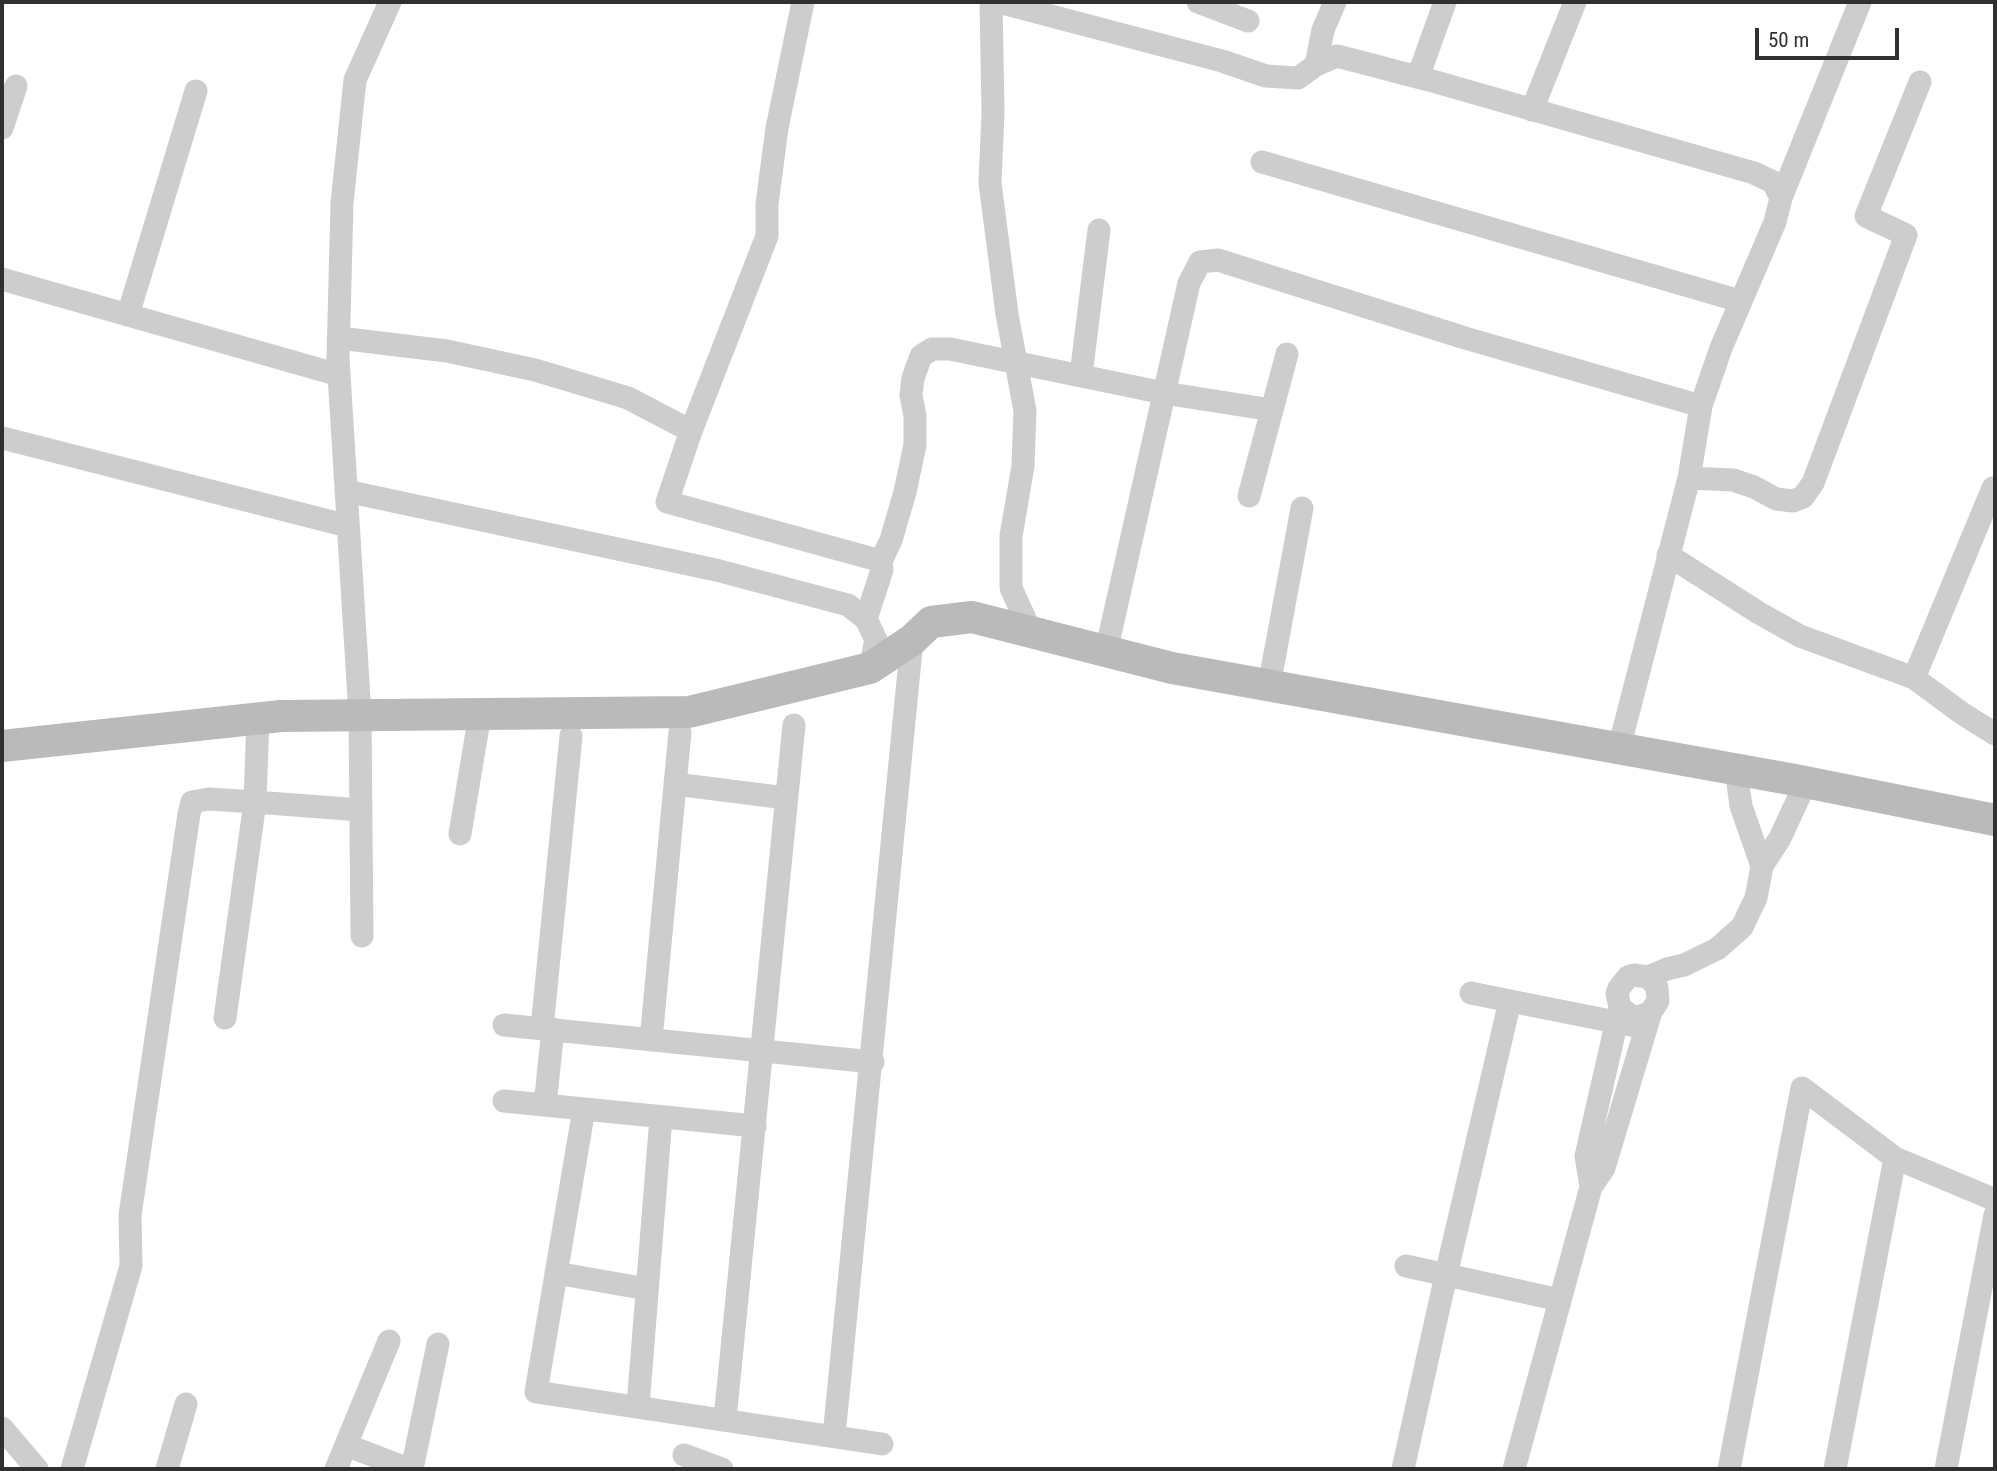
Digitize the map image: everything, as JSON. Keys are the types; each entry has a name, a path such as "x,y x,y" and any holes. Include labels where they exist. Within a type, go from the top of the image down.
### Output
{"street":[{"path":"362,936 360,715 339,375 342,203 355,80 390,2"},
{"path":"803,2 777,128 767,204 767,236 691,431 667,502 881,561"},
{"path":"991,2 993,113 990,183 1025,411 1023,466 1011,536 1011,588 1031,632"},
{"path":"998,2 1222,61 1266,76 1298,78 1316,65 1337,56 1754,173 1773,182 1781,198"},
{"path":"1198,2 1248,21"},
{"path":"1316,65 1323,30 1335,2"},
{"path":"1418,78 1445,2"},
{"path":"1532,110 1575,2"},
{"path":"1619,748 1689,478 1702,406 1721,348 1774,222 1781,198 1860,2"},
{"path":"1689,478 1733,480 1776,499 1793,501 1803,497 1813,483 1906,234 1866,216 1920,82"},
{"path":"2,128 16,86"},
{"path":"128,316 196,91"},
{"path":"1262,162 1740,301"},
{"path":"1080,375 1099,230"},
{"path":"1106,652 1189,284 1200,262 1218,260 1465,338 1702,406"},
{"path":"2,279 339,375"},
{"path":"339,338 447,351 535,370 628,398 691,431"},
{"path":"866,619 882,570 881,561 891,540 905,492 915,445 915,416 911,395 913,378 921,356 932,349 950,349 1164,393 1272,410"},
{"path":"1249,496 1287,354"},
{"path":"2,438 348,526"},
{"path":"1914,678 1993,488"},
{"path":"346,491 716,570 848,605 866,619 876,640 870,668"},
{"path":"1269,686 1302,508"},
{"path":"1668,555 1800,636 1914,678 1995,734"},
{"path":"2,746 281,716 689,712 870,668 912,640 931,622 972,617 1172,668 1807,782 1995,820"},
{"path":"834,1436 873,1062 912,640"},
{"path":"460,834 480,714"},
{"path":"225,1018 255,802 258,718"},
{"path":"725,1419 794,725"},
{"path":"651,1040 680,732"},
{"path":"545,1105 547,1029 571,736"},
{"path":"1736,769 1741,806 1762,866"},
{"path":"1591,1186 1586,1156 1618,1014 1617,994 1622,982 1634,975 1648,977 1667,968 1684,965 1717,949 1742,927 1756,898 1762,866 1780,838 1807,782"},
{"path":"675,784 786,798"},
{"path":"72,1469 131,1266 130,1215 192,802 209,799 361,810"},
{"path":"1514,1469 1591,1186 1604,1168 1648,1020 1658,1001 1657,988 1648,977"},
{"path":"1471,993 1510,1001 1644,1016 1648,1020"},
{"path":"1403,1469 1510,1001"},
{"path":"504,1025 873,1062"},
{"path":"1729,1469 1802,1088 1895,1158 1995,1200"},
{"path":"504,1101 755,1126"},
{"path":"583,1109 536,1391 882,1444"},
{"path":"638,1406 661,1117"},
{"path":"1835,1469 1895,1158"},
{"path":"1946,1469 1995,1214"},
{"path":"1406,1266 1560,1300"},
{"path":"556,1272 648,1289"},
{"path":"336,1469 389,1341"},
{"path":"346,1445 410,1469 438,1344"},
{"path":"167,1469 186,1404"},
{"path":"2,1428 37,1469"},
{"path":"684,1455 722,1469"}]}
